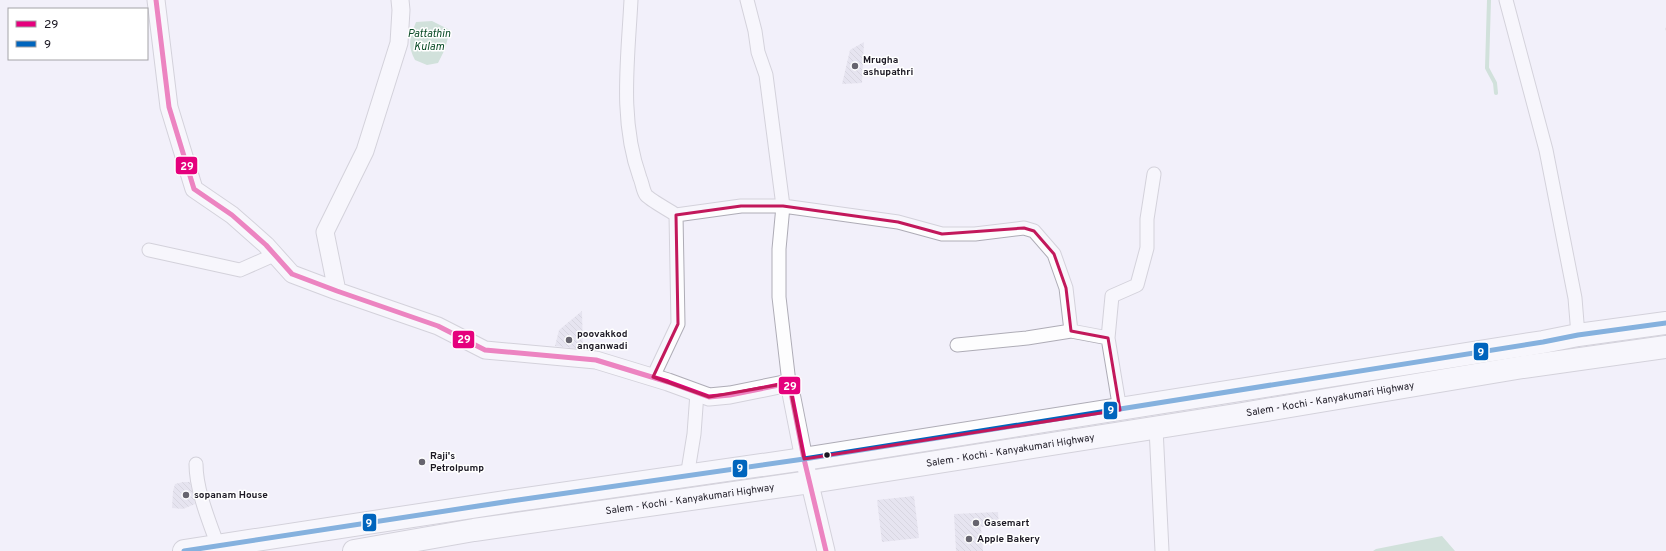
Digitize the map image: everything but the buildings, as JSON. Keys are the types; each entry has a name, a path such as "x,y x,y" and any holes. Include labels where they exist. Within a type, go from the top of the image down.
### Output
{"highway":[{"path":"184,551 511,501 804,460 1543,342 1578,335 1666,323"},
{"name":"Salem - Kochi - Kanyakumari Highway","path":"354,551 474,530 810,482 1156,428 1523,368 1666,347"}],"street":[{"path":"156,0 169,107 194,189 232,215 292,274 337,292 438,326 485,350 596,360 653,377 709,398 789,383"},
{"path":"337,292 325,232 367,143 399,43 401,10 400,0"},
{"path":"631,0 626,84 626,117 629,140 635,165 646,195 676,216 741,206 783,206 898,222 942,234 975,234 1024,228 1034,231 1054,254 1066,288 1071,331"},
{"path":"747,0 755,31 758,52 766,75 783,206 779,249 779,297 789,383 804,460 826,551"},
{"path":"1506,0 1546,150 1575,298 1578,335"},
{"path":"1120,410 1108,338 1112,296 1137,285 1147,248 1147,219 1154,174"},
{"path":"653,377 678,324 676,216"},
{"path":"149,250 240,270 274,255"},
{"path":"957,345 1027,338 1071,331 1108,338"},
{"path":"687,477 694,434 697,393"},
{"path":"1156,428 1162,551"},
{"path":"196,464 196,474 202,497 218,546"}],"highlighted area":[{"path":"741,206 783,206 898,222 942,234 1024,228 1034,231 1054,254 1066,288 1071,331 1108,338 1120,410 804,459 789,383 709,397 653,377 678,324 676,215"}],"water":[{"name":"Pattathin Kulam","path":"432,21 450,30 445,49 438,63 427,65 415,60 412,55 410,41 416,22"},
{"path":"1442,536 1455,551 1373,551 1376,549"}],"waterway":[{"path":"1489,0 1487,68 1495,83 1496,93"}],"transit line":[{"name":"29","path":"156,0 169,107 194,189 232,215 266,245 292,274 438,326 485,350 596,360 668,382 709,397 730,395 789,383 804,459 826,551"},
{"name":"9","path":"184,551 511,501 804,459 1543,342 1578,335 1666,323"}],"place":[{"name":"Mrugha ashupathri","path":"855,66"},
{"name":"poovakkod anganwadi","path":"569,340"},
{"name":"Raji's Petrolpump","path":"422,462"},
{"name":"sopanam House","path":"186,495"},
{"name":"Gasemart","path":"976,523"},
{"name":"Apple Bakery","path":"969,539"}]}
